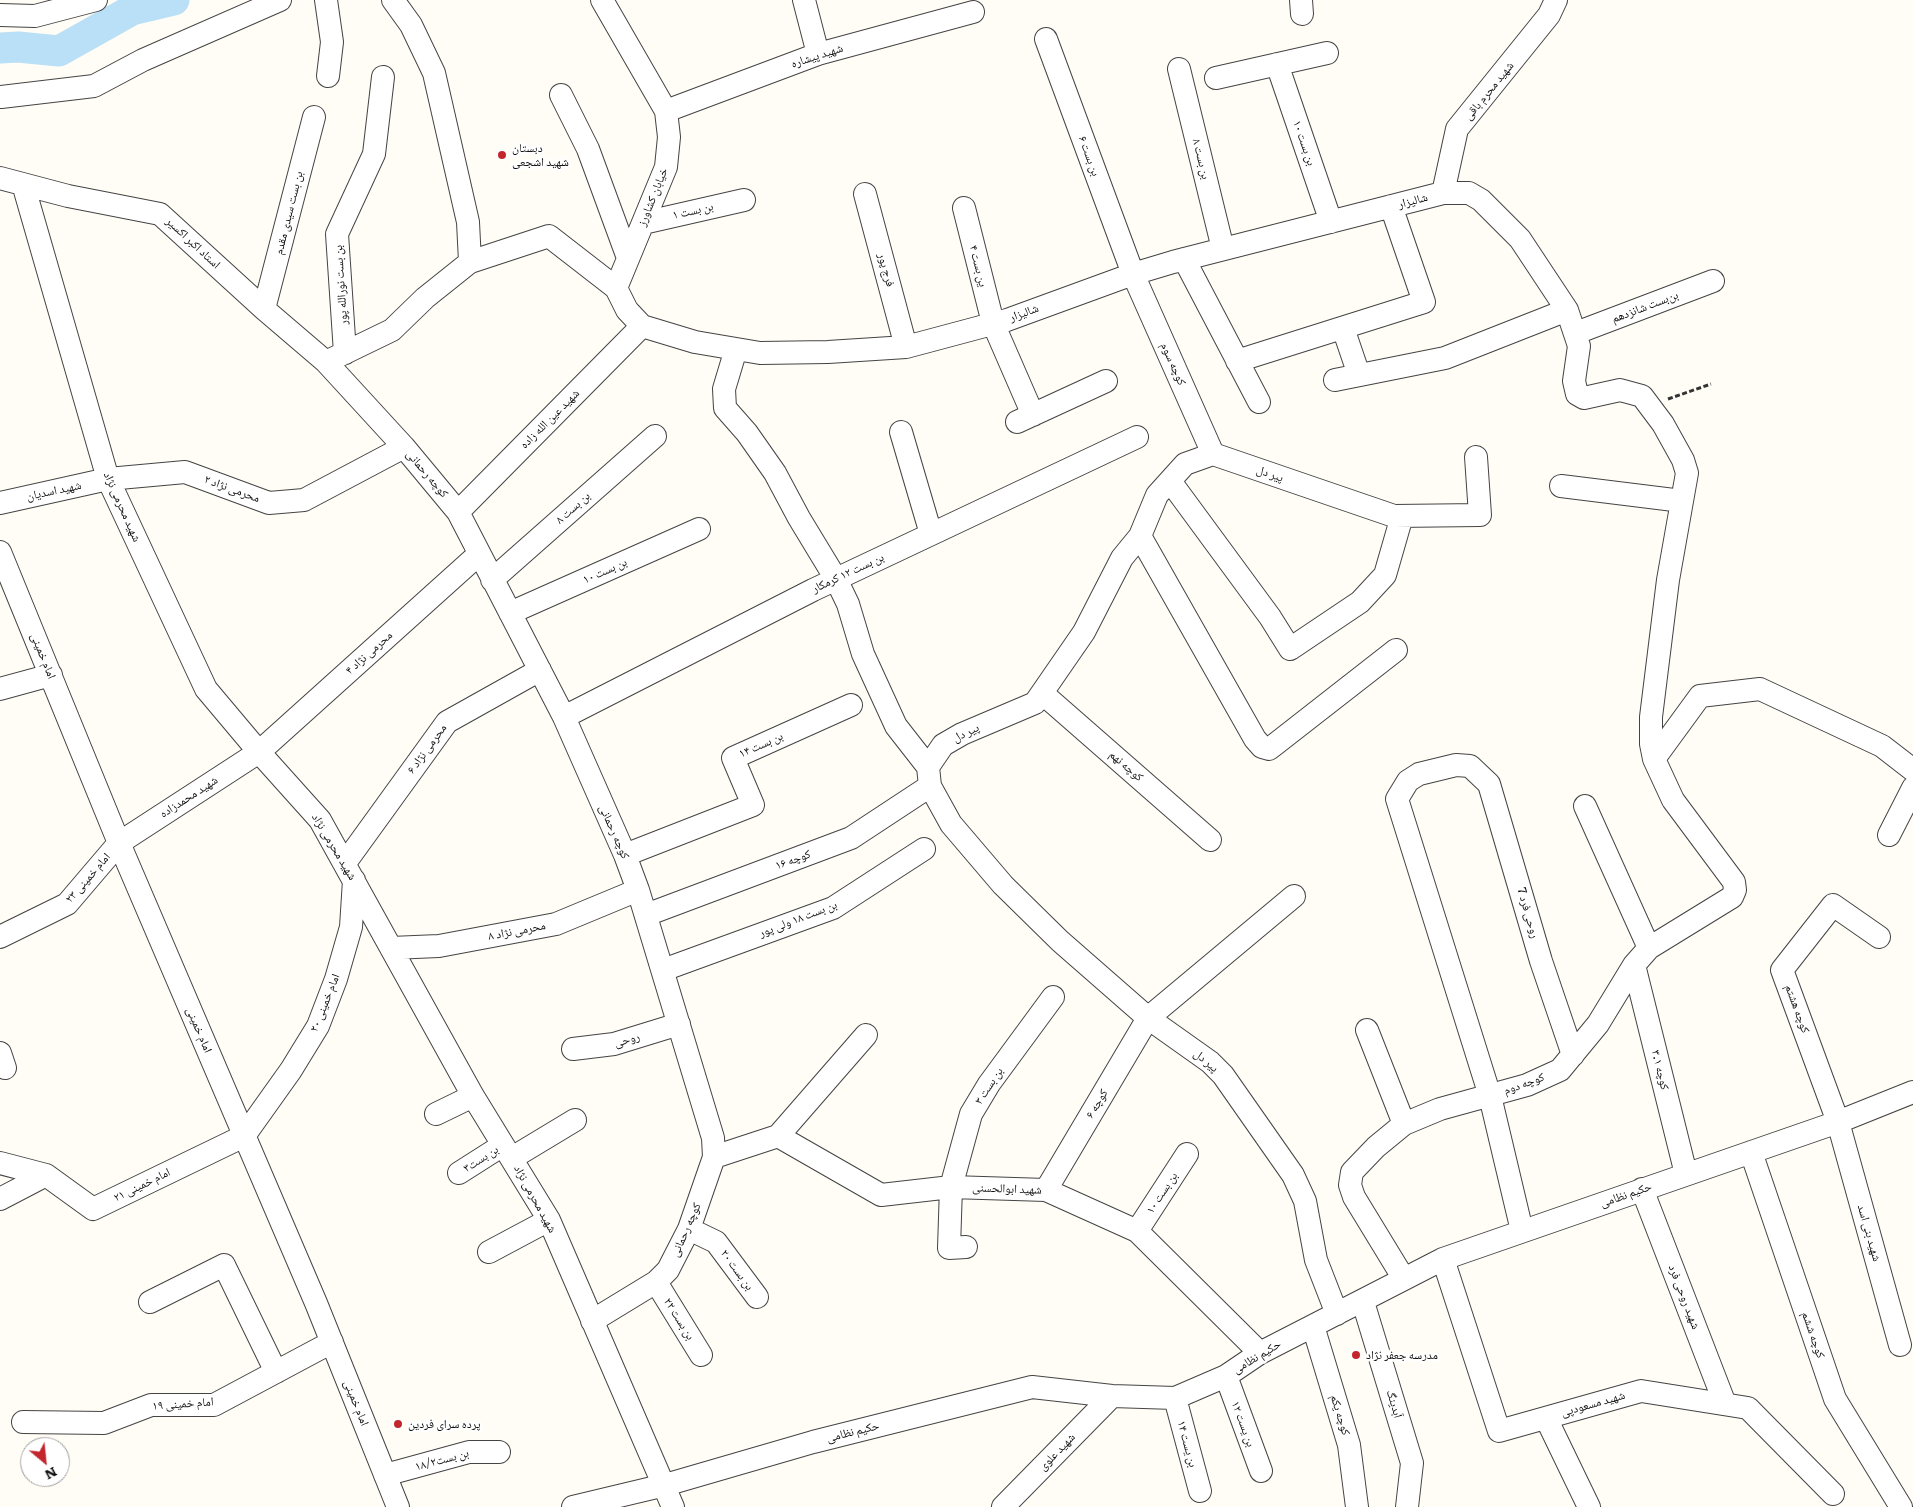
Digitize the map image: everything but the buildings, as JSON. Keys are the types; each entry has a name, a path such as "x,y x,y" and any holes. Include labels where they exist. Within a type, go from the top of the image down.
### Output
{"street":[{"path":"0,15 34,8 96,0"},
{"path":"1,97 94,86 143,60 280,0"},
{"path":"326,0 332,42 328,76"},
{"path":"393,0 411,25 434,73 468,222 470,262"},
{"name":"خیابان کشاورز","path":"602,0 666,111 669,137 666,167 616,288"},
{"path":"804,0 818,54"},
{"name":"شهید محرم باقی","path":"1443,193 1457,129 1549,15 1556,0"},
{"name":"شهید پیشاره","path":"666,111 818,54 973,12"},
{"name":"بن بست ۶","path":"1046,39 1133,274"},
{"path":"1216,78 1327,53"},
{"name":"بن بست ۱۰","path":"1277,64 1331,222"},
{"name":"بن بست ۸","path":"1179,68 1223,249"},
{"name":"بن بست نورالله پور","path":"336,358 337,234 374,154 383,77"},
{"path":"562,95 588,149 628,258"},
{"name":"بن بست سیدی مقدم","path":"264,309 314,117"},
{"name":"استاد اکبر اکسیر","path":"0,178 68,196 160,214 264,309 336,358"},
{"name":"شهید محرمی نژاد","path":"24,184 108,479 206,689 320,820 350,871 473,1096 549,1220 673,1507"},
{"name":"شالیزار","path":"642,326 695,342 760,353 828,352 906,346 993,323 1133,274 1184,259 1443,193 1469,193 1481,200 1520,239 1567,310 1579,346 1574,381 1577,394 1584,398 1610,392 1632,392 1642,396 1651,405"},
{"name":"فرج پور","path":"866,194 906,346"},
{"name":"بن بست ۱","path":"643,223 744,200"},
{"path":"1238,361 1424,302 1392,206"},
{"name":"ین بست ۴","path":"964,208 993,323 1025,419 1106,381"},
{"path":"336,358 392,330 425,298 470,262 549,236 616,288 627,310 642,326"},
{"path":"1184,259 1259,402"},
{"name":"کوچه سوم","path":"1133,274 1213,454"},
{"name":"بن‌بست شانزدهم","path":"1576,333 1713,281"},
{"path":"1335,380 1445,358 1567,310"},
{"name":"شهید عین الله زاده","path":"458,512 642,326"},
{"path":"1343,328 1359,375"},
{"path":"736,349 724,389 723,399 725,408 748,433 775,473 799,518 836,578 848,604 863,654 896,726 929,776"},
{"name":"کوچه رحمانی","path":"336,358 404,448 458,512 564,717 625,855 638,890 713,1138 714,1157 689,1229 668,1270 656,1282 592,1321"},
{"path":"1651,405 1683,460 1687,473 1668,580 1651,717 1654,760"},
{"path":"901,432 931,534"},
{"name":"بن بست ۸","path":"492,580 655,436"},
{"name":"بن بست ۱۲ کرمکار","path":"564,717 836,578 1137,437"},
{"name":"محرمی نژاد ۲","path":"108,479 185,472 269,503 304,500 404,448"},
{"name":"پیر دل","path":"1337,1314 1316,1260 1304,1201 1293,1175 1223,1075 1210,1062 1148,1018 1060,941 1003,885 951,824 929,776 943,745 962,734 1035,704 1084,632 1122,558 1140,536 1157,495 1185,464 1213,454 1394,516 1480,515 1476,456"},
{"name":"شهید اسدیان","path":"0,503 108,479"},
{"path":"1170,481 1270,617 1290,649 1360,602 1385,575 1402,516"},
{"path":"1561,486 1682,501"},
{"name":"بن بست ۱۰","path":"510,613 699,529"},
{"path":"1140,536 1255,739 1262,747 1269,748 1274,746 1396,650"},
{"name":"امام خمینی","path":"0,552 119,843 332,1342 398,1507"},
{"name":"محرمی نژاد ۴","path":"259,752 479,554"},
{"name":"محرمی نژاد ۶","path":"350,871 447,722 540,670"},
{"path":"0,689 51,675"},
{"path":"1654,760 1700,696 1760,688 1882,746 1913,770"},
{"name":"کوچه نهم","path":"1042,693 1210,840"},
{"name":"بن بست ۱۴","path":"625,855 753,805 733,758 851,705"},
{"name":"شهید محمدزاده","path":"119,843 259,752"},
{"name":"کوچه دوم","path":"1404,1279 1354,1197 1350,1185 1352,1172 1376,1147 1404,1124 1440,1109 1527,1086 1560,1070 1598,1024 1634,965 1649,948 1732,897 1735,890 1734,882 1673,800 1654,760"},
{"name":"روحی فرد 7","path":"1490,1096 1397,799 1408,781 1434,769 1470,766 1480,773 1489,784 1541,961 1573,1054"},
{"name":"کوچه ۱۶","path":"646,914 851,838 929,776"},
{"path":"1889,835 1913,788"},
{"path":"1585,806 1649,948"},
{"name":"امام خمینی ۲۳","path":"0,936 67,904 119,843"},
{"name":"بن بست ۱۸ ولی پور","path":"663,970 833,908 924,849"},
{"name":"امام خمینی ۲۰","path":"244,1136 291,1070 318,1026 336,979 351,926 350,871"},
{"name":"محرمی نژاد ۸","path":"391,948 439,946 556,924 638,890"},
{"name":"کوچه ۶","path":"1046,1190 1148,1018 1294,896"},
{"name":"کوچه هشتم","path":"1838,1122 1782,970 1832,905 1880,937"},
{"name":"کوچه ۳.۱","path":"1634,965 1686,1174"},
{"name":"بن بست ۳","path":"966,1246 948,1248 951,1187 971,1114 989,1084 1053,997"},
{"name":"روحی","path":"572,1048 614,1044 680,1024"},
{"path":"1367,1030 1404,1124"},
{"path":"714,1157 778,1136 866,1035"},
{"name":"حکیم نظامی","path":"573,1507 665,1486 813,1442 1032,1387 1112,1396 1175,1398 1226,1376 1260,1354 1443,1259 1838,1122 1913,1092"},
{"path":"436,1114 473,1096"},
{"path":"1490,1096 1522,1231"},
{"name":"بن بست۳","path":"459,1173 576,1120"},
{"name":"شهید بنی اسد","path":"1838,1122 1900,1345"},
{"name":"امام خمینی ۲۱","path":"46,1175 93,1209 244,1136"},
{"name":"شهید ابوالحسنی","path":"778,1136 881,1195 951,1187 1046,1190 1137,1231 1260,1354"},
{"name":"کوچه ششم","path":"1751,1152 1835,1399 1901,1507"},
{"name":"بن بست ۱۰","path":"1137,1231 1187,1154"},
{"path":"0,1163 46,1175"},
{"path":"0,1199 46,1175"},
{"name":"شهید روحی فرد","path":"1642,1189 1725,1404"},
{"path":"489,1252 549,1220"},
{"name":"بن بست ۲۰","path":"689,1229 716,1242 757,1297"},
{"name":"شهید مسعودپی","path":"1443,1259 1499,1431 1641,1391 1748,1408 1833,1494"},
{"path":"150,1302 224,1265 276,1372"},
{"name":"بن بست ۲۲","path":"656,1282 701,1355"},
{"name":"آبدینگ","path":"1362,1302 1412,1463 1407,1507"},
{"name":"کوچه یکم","path":"1313,1326 1349,1445 1357,1507"},
{"name":"امام خمینی ۱۹","path":"23,1422 104,1423 151,1405 214,1405 332,1342"},
{"name":"بن یست ۱۲","path":"1226,1376 1261,1472"},
{"name":"شهید علوی","path":"1003,1507 1112,1396"},
{"name":"بن یست ۱۴","path":"1175,1398 1200,1491"},
{"path":"1546,1418 1589,1507"},
{"name":"بن بست۱۸/۲","path":"385,1475 469,1452 499,1452"}],"path":[{"path":"1651,405 1711,384"}],"waterway":[{"path":"0,48 18,47 59,51 132,10 174,0"}],"place":[{"name":"دبستان شهید اشجعی","path":"502,155"},
{"name":"مدرسه جعفر نژاد","path":"1356,1355"},
{"name":"پرده سرای فردین","path":"398,1424"}]}
